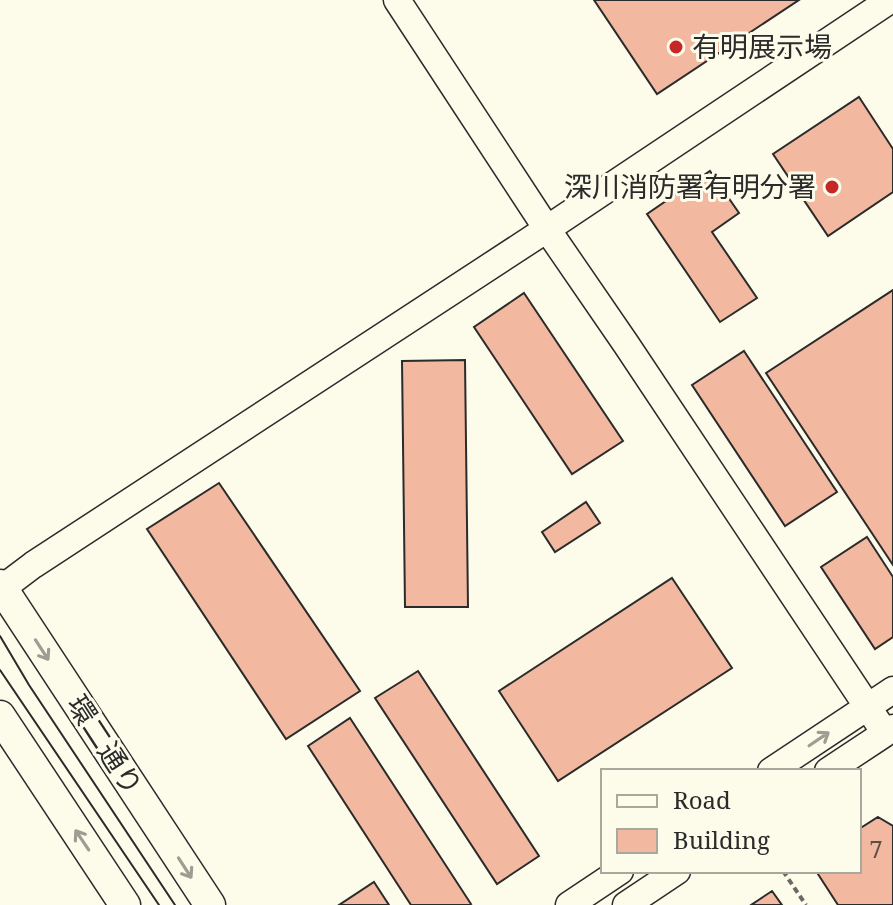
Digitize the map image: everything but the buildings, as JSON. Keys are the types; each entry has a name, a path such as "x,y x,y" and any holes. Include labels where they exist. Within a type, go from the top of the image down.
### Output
{"main road":[{"name":"環二通り","path":"1,588 210,905"},
{"path":"0,716 125,905"}],"street":[{"path":"397,0 868,706 889,731 831,769"},
{"path":"1,588 890,0"},
{"path":"774,769 893,690"},
{"path":"569,905 617,873"},
{"path":"626,905 674,873"}],"path":[{"path":"784,873 806,905"}],"tram line":[{"path":"0,636 29,685 175,905"},
{"path":"0,670 159,905"}],"place":[{"name":"有明展示場","path":"676,47"},
{"name":"深川消防署有明分署","path":"832,187"}]}
